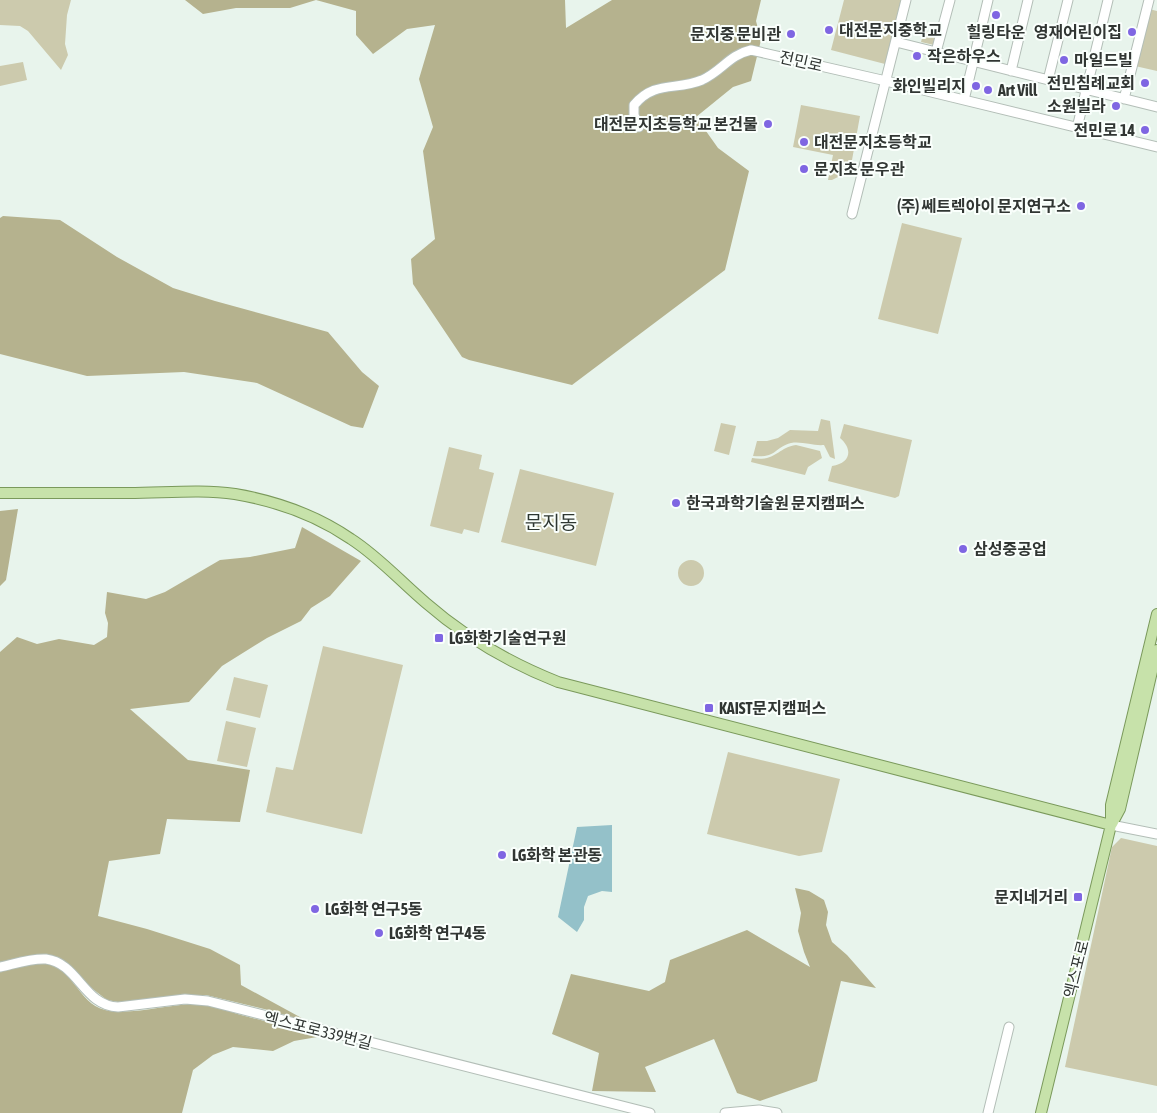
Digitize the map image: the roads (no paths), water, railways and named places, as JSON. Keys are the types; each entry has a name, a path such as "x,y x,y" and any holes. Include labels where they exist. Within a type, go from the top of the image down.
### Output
{"main road":[{"path":"0,493 187,492 234,494 272,502 305,514 350,538 381,560 426,603 467,634 506,659 558,682 1111,824"},
{"name":"엑스포로","path":"1041,1113 1111,824 1111,805 1157,614"},
{"name":"엑스포로","path":"1111,824 1120,809 1157,650"}],"street":[{"path":"852,214 906,0"},
{"path":"936,52 950,0"},
{"path":"964,100 988,0"},
{"path":"1011,70 1028,0"},
{"path":"1048,80 1068,0"},
{"path":"1077,128 1108,0"},
{"path":"1124,99 1149,0"},
{"path":"896,42 1157,107"},
{"name":"전민로","path":"639,128 634,114 634,105 648,92 658,88 680,86 701,80 715,73 740,52 751,50 1157,147"},
{"path":"1111,824 1157,834"},
{"name":"엑스포로339번길","path":"0,967 37,959 46,959 62,964 90,995 108,1006 118,1007 185,999 208,1001 650,1113"},
{"path":"988,1113 1009,1027"},
{"path":"725,1113 759,1110 777,1113"}],"water":[{"path":"612,825 612,892 602,891 588,896 584,907 584,920 577,932 558,917 577,827"}],"place":[{"name":"힐링타운","path":"996,15"},
{"name":"대전문지중학교","path":"829,30"},
{"name":"영재어린이집","path":"1132,32"},
{"name":"문지중 문비관","path":"791,34"},
{"name":"작은하우스","path":"917,56"},
{"name":"마일드빌","path":"1064,60"},
{"name":"전민침례교회","path":"1145,83"},
{"name":"화인빌리지","path":"976,86"},
{"name":"Art Vill","path":"988,90"},
{"name":"소원빌라","path":"1116,106"},
{"name":"대전문지초등학교 본건물","path":"768,124"},
{"name":"전민로 14","path":"1145,130"},
{"name":"대전문지초등학교","path":"804,142"},
{"name":"문지초 문우관","path":"804,169"},
{"name":"(주) 쎄트렉아이 문지연구소","path":"1081,206"},
{"name":"한국과학기술원 문지캠퍼스","path":"676,503"},
{"name":"삼성중공업","path":"963,549"},
{"name":"LG화학기술연구원","path":"439,638"},
{"name":"KAIST문지캠퍼스","path":"709,708"},
{"name":"LG화학 본관동","path":"502,855"},
{"name":"문지네거리","path":"1078,897"},
{"name":"LG화학 연구5동","path":"315,909"},
{"name":"LG화학 연구4동","path":"379,933"}],"district":[{"name":"문지동","path":"551,522"}]}
